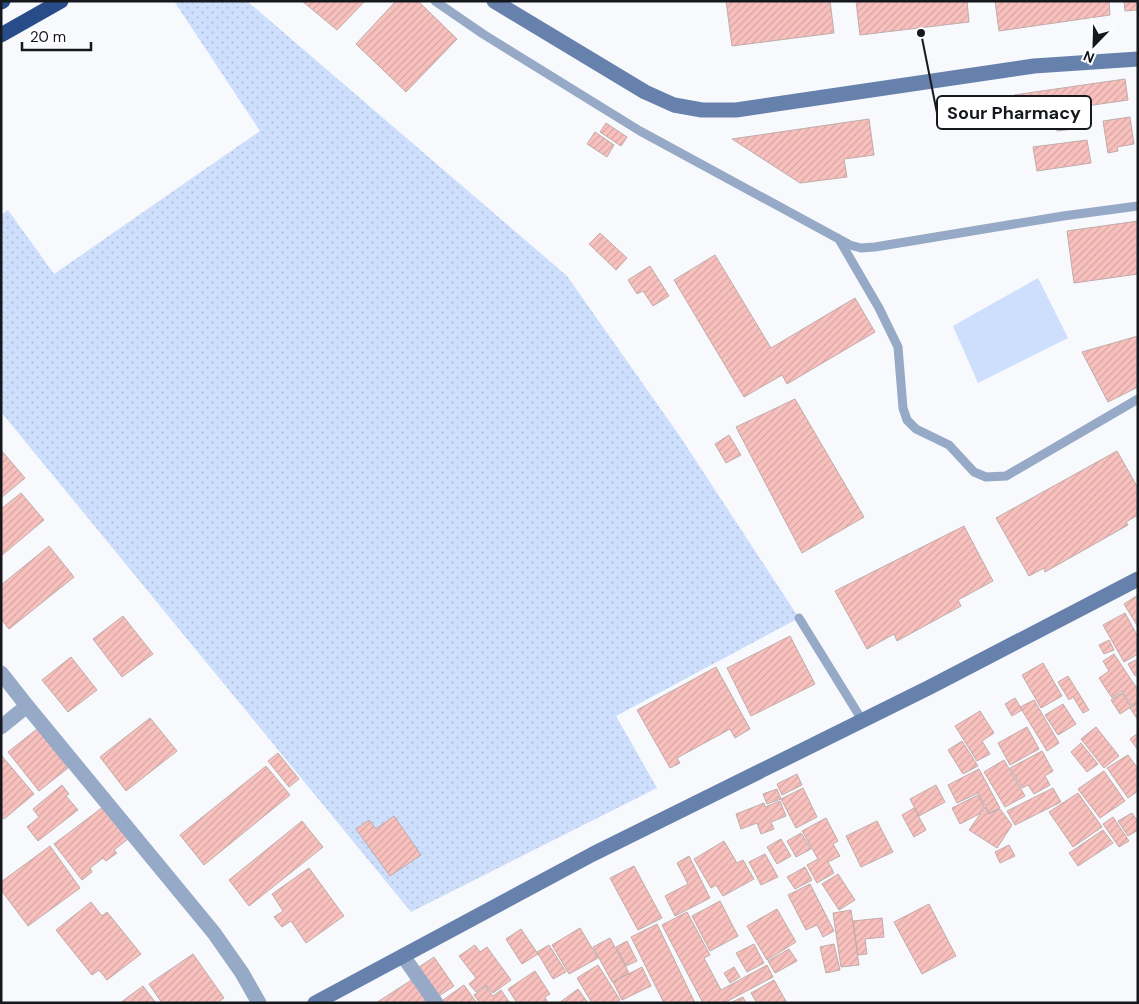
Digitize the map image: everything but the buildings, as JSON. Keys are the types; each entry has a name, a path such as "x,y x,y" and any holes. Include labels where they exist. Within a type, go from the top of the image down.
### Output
{"highway":[{"path":"1,35 61,1"}],"main road":[{"path":"494,1 645,92 674,105 702,110 736,110 1034,66 1138,59"},
{"path":"315,1003 593,854 938,682 1138,579"}],"street":[{"path":"1,673 214,933 259,1003"},
{"path":"1,727 27,706"},
{"path":"403,956 436,1003"}],"lane":[{"path":"435,1 483,34 640,131 840,241 861,248 1138,206"},
{"path":"840,241 879,308 898,347 903,408 907,420 926,435 939,439 949,445 974,472 986,477 1006,476 1138,399"},
{"path":"799,618 862,720"}],"shaded area":[{"path":"174,1 247,1 567,276 679,435 799,618 616,716 657,788 411,912 1,412 1,215 8,210 54,274 260,131"},
{"path":"1038,278 1068,338 978,383 953,326"}],"place":[{"name":"Sour Pharmacy","path":"921,33"}]}
